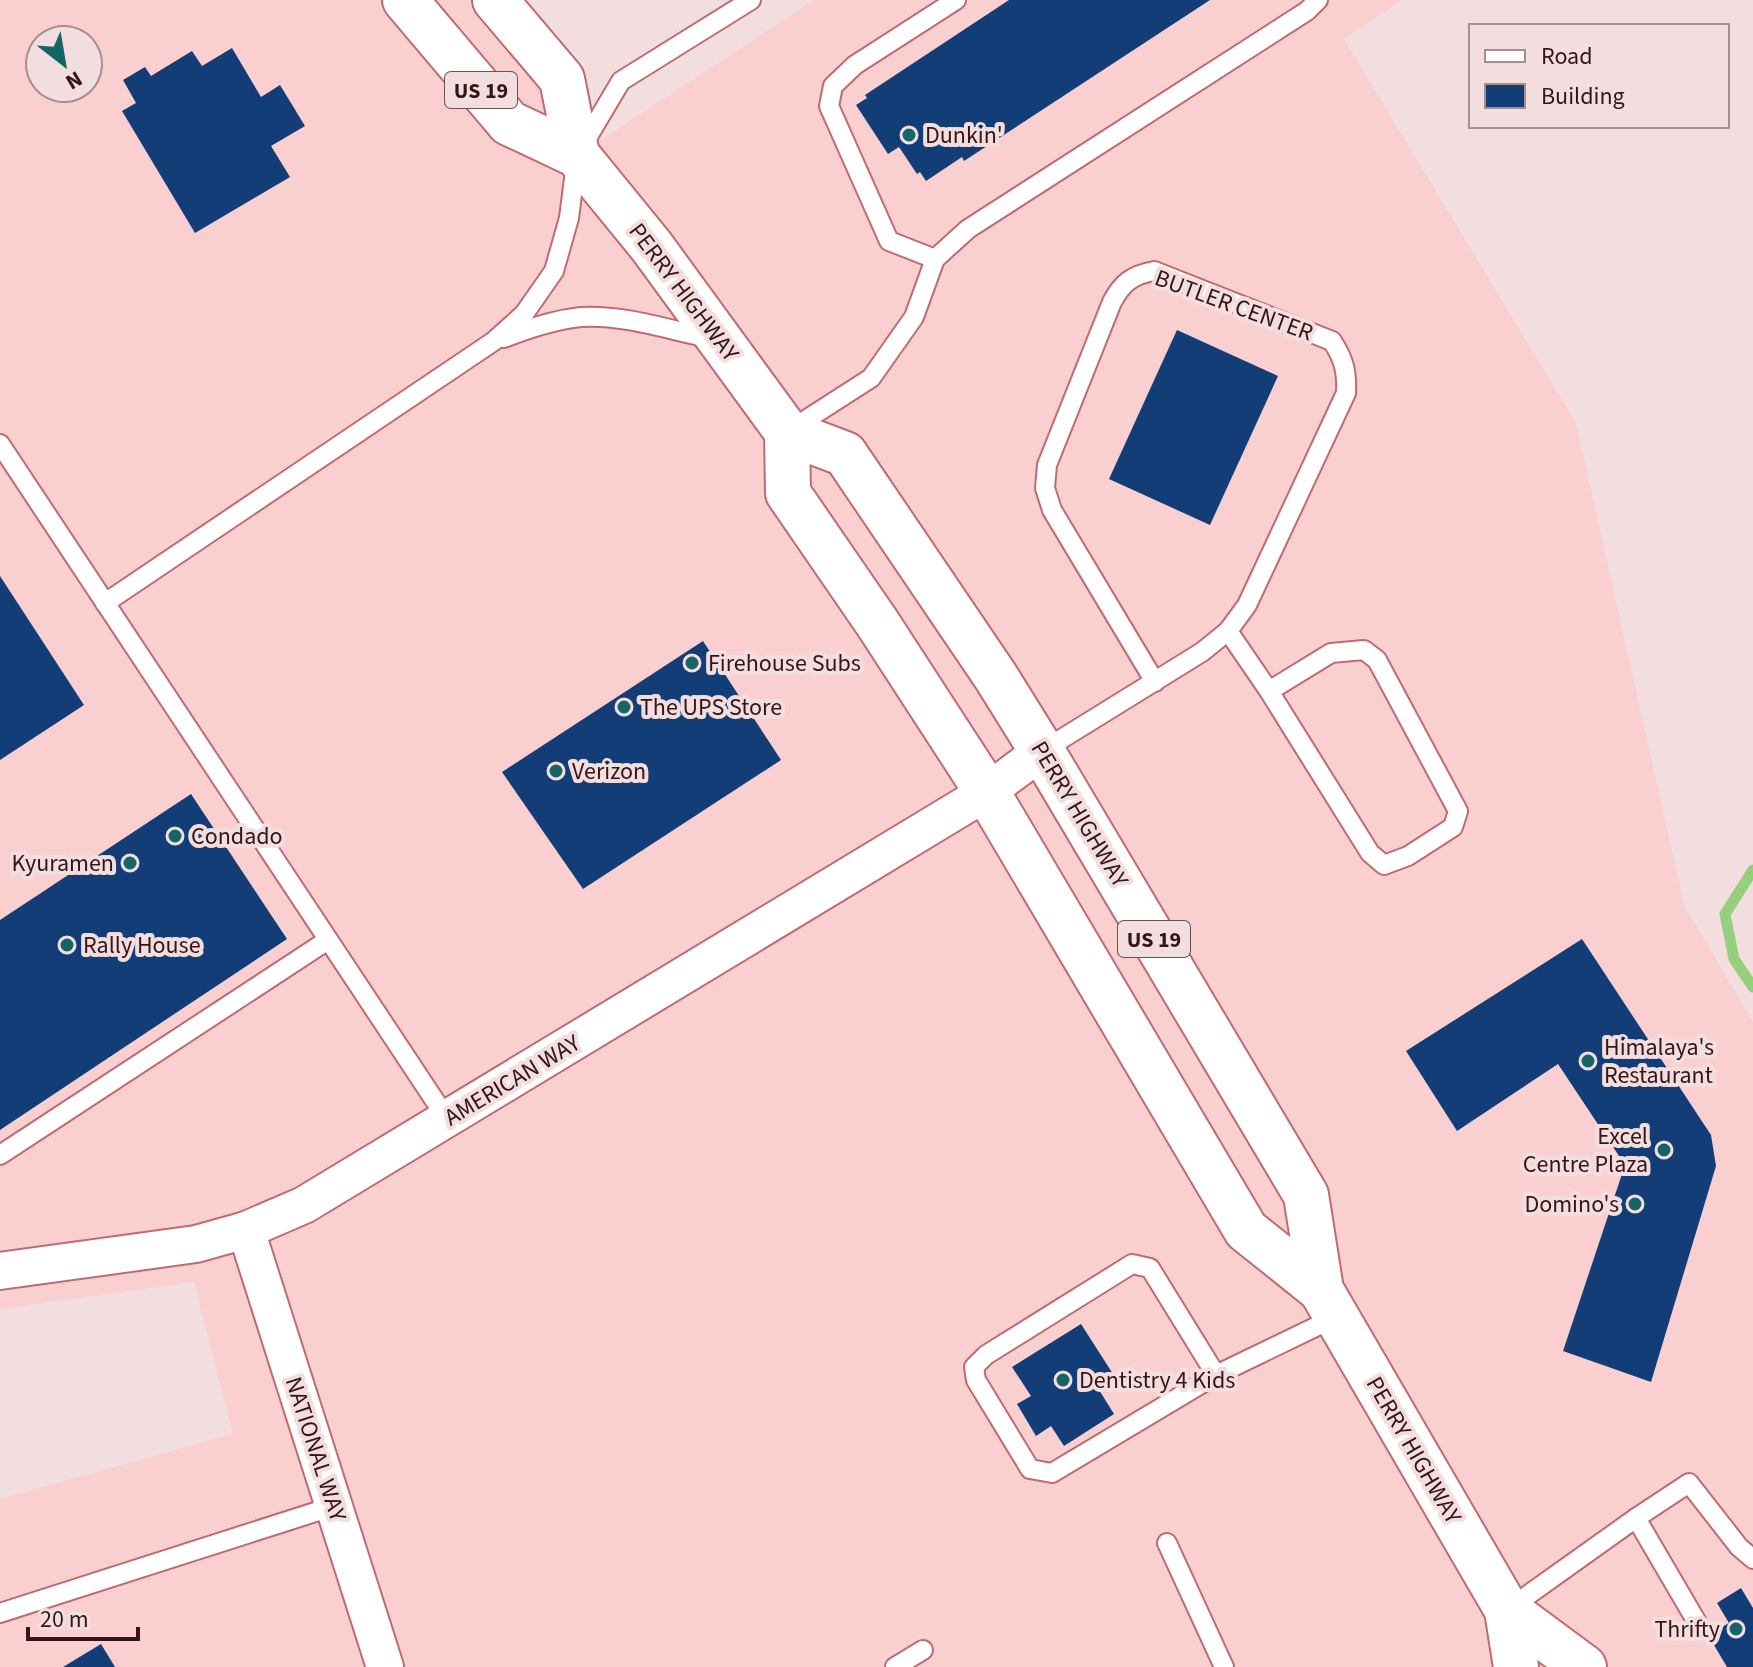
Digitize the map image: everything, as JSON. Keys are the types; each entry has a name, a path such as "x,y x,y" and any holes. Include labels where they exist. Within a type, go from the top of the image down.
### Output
{"main road":[{"name":"PERRY HIGHWAY","path":"405,0 509,123 577,155"},
{"name":"PERRY HIGHWAY","path":"495,0 562,79 577,155 722,341 787,432 845,454 996,677 1306,1195 1328,1303"},
{"name":"PERRY HIGHWAY","path":"787,432 788,493 987,792 1246,1230 1328,1303 1507,1610 1516,1667"},
{"name":"PERRY HIGHWAY","path":"1507,1610 1584,1667"}],"street":[{"name":"AMERICAN WAY","path":"0,1271 196,1244 246,1230 334,1188 987,792 1042,751"},
{"name":"NATIONAL WAY","path":"246,1230 385,1667"}],"lane":[{"path":"105,603 494,341 524,314 554,271 569,218 577,155 621,81 751,0"},
{"path":"935,259 889,241 829,106 833,86 855,65 956,0"},
{"path":"787,432 871,378 914,317 935,259 968,229 1307,11 1318,0"},
{"name":"BUTLER CENTER","path":"1042,751 1155,682 1202,652 1228,631 1247,605 1346,393 1347,374 1343,357 1332,341 1154,271 1136,275 1120,287 1112,302 1047,465 1045,488 1052,510 1155,682"},
{"path":"494,341 536,326 585,317 611,318 722,341"},
{"path":"0,444 447,1119"},
{"path":"1228,631 1370,853 1384,865 1408,856 1453,827 1458,811 1377,660 1364,650 1331,653 1269,691"},
{"path":"0,1155 328,940"},
{"path":"1216,1375 1150,1268 1132,1264 986,1355 974,1367 976,1380 1030,1469 1052,1473 1216,1375 1328,1303"},
{"path":"1507,1610 1689,1483 1739,1547 1753,1559"},
{"path":"0,1613 334,1506"},
{"path":"1636,1518 1698,1624"},
{"path":"1167,1543 1224,1667"},
{"path":"895,1667 923,1650"}],"shaded area":[{"path":"0,0 495,0 578,155 814,0 1402,0 1344,39 1576,423 1684,905 1753,1022 1753,1667 0,1667 0,1499 233,1434 194,1282 0,1309"}],"building":[{"path":"1009,0 1210,0 964,161 962,157 926,181 920,172 917,174 899,147 888,154 856,105 867,98 865,95"},
{"path":"232,48 261,97 280,85 305,126 271,146 290,177 195,233 122,111 136,103 123,80 145,67 151,76 192,51 202,66"},
{"path":"1177,330 1278,376 1210,525 1109,479"},
{"path":"0,576 84,705 0,760"},
{"path":"703,641 781,760 583,889 502,772"},
{"path":"191,794 287,939 0,1130 0,920"},
{"name":"Excel Centre Plaza","path":"1582,939 1711,1135 1716,1166 1651,1382 1563,1351 1625,1165 1558,1064 1457,1131 1406,1051"},
{"name":"Dentistry 4 Kids","path":"1081,1324 1113,1374 1096,1385 1114,1414 1064,1446 1051,1426 1036,1436 1017,1404 1031,1396 1012,1367"},
{"name":"Thrifty","path":"1741,1588 1753,1608 1753,1667 1727,1667 1708,1635 1729,1623 1717,1603"},
{"path":"101,1644 115,1667 63,1667"}],"waterway":[{"path":"1753,870 1725,914 1734,959 1753,987"}],"place":[{"name":"Dunkin'","path":"909,135"},
{"name":"Firehouse Subs","path":"692,663"},
{"name":"The UPS Store","path":"624,707"},
{"name":"Verizon","path":"556,771"},
{"name":"Condado","path":"175,836"},
{"name":"Kyuramen","path":"130,863"},
{"name":"Rally House","path":"67,945"},
{"name":"Himalaya's Restaurant","path":"1588,1061"},
{"name":"Excel Centre Plaza","path":"1664,1150"},
{"name":"Domino's","path":"1635,1204"},
{"name":"Dentistry 4 Kids","path":"1063,1380"},
{"name":"Thrifty","path":"1736,1629"}]}
